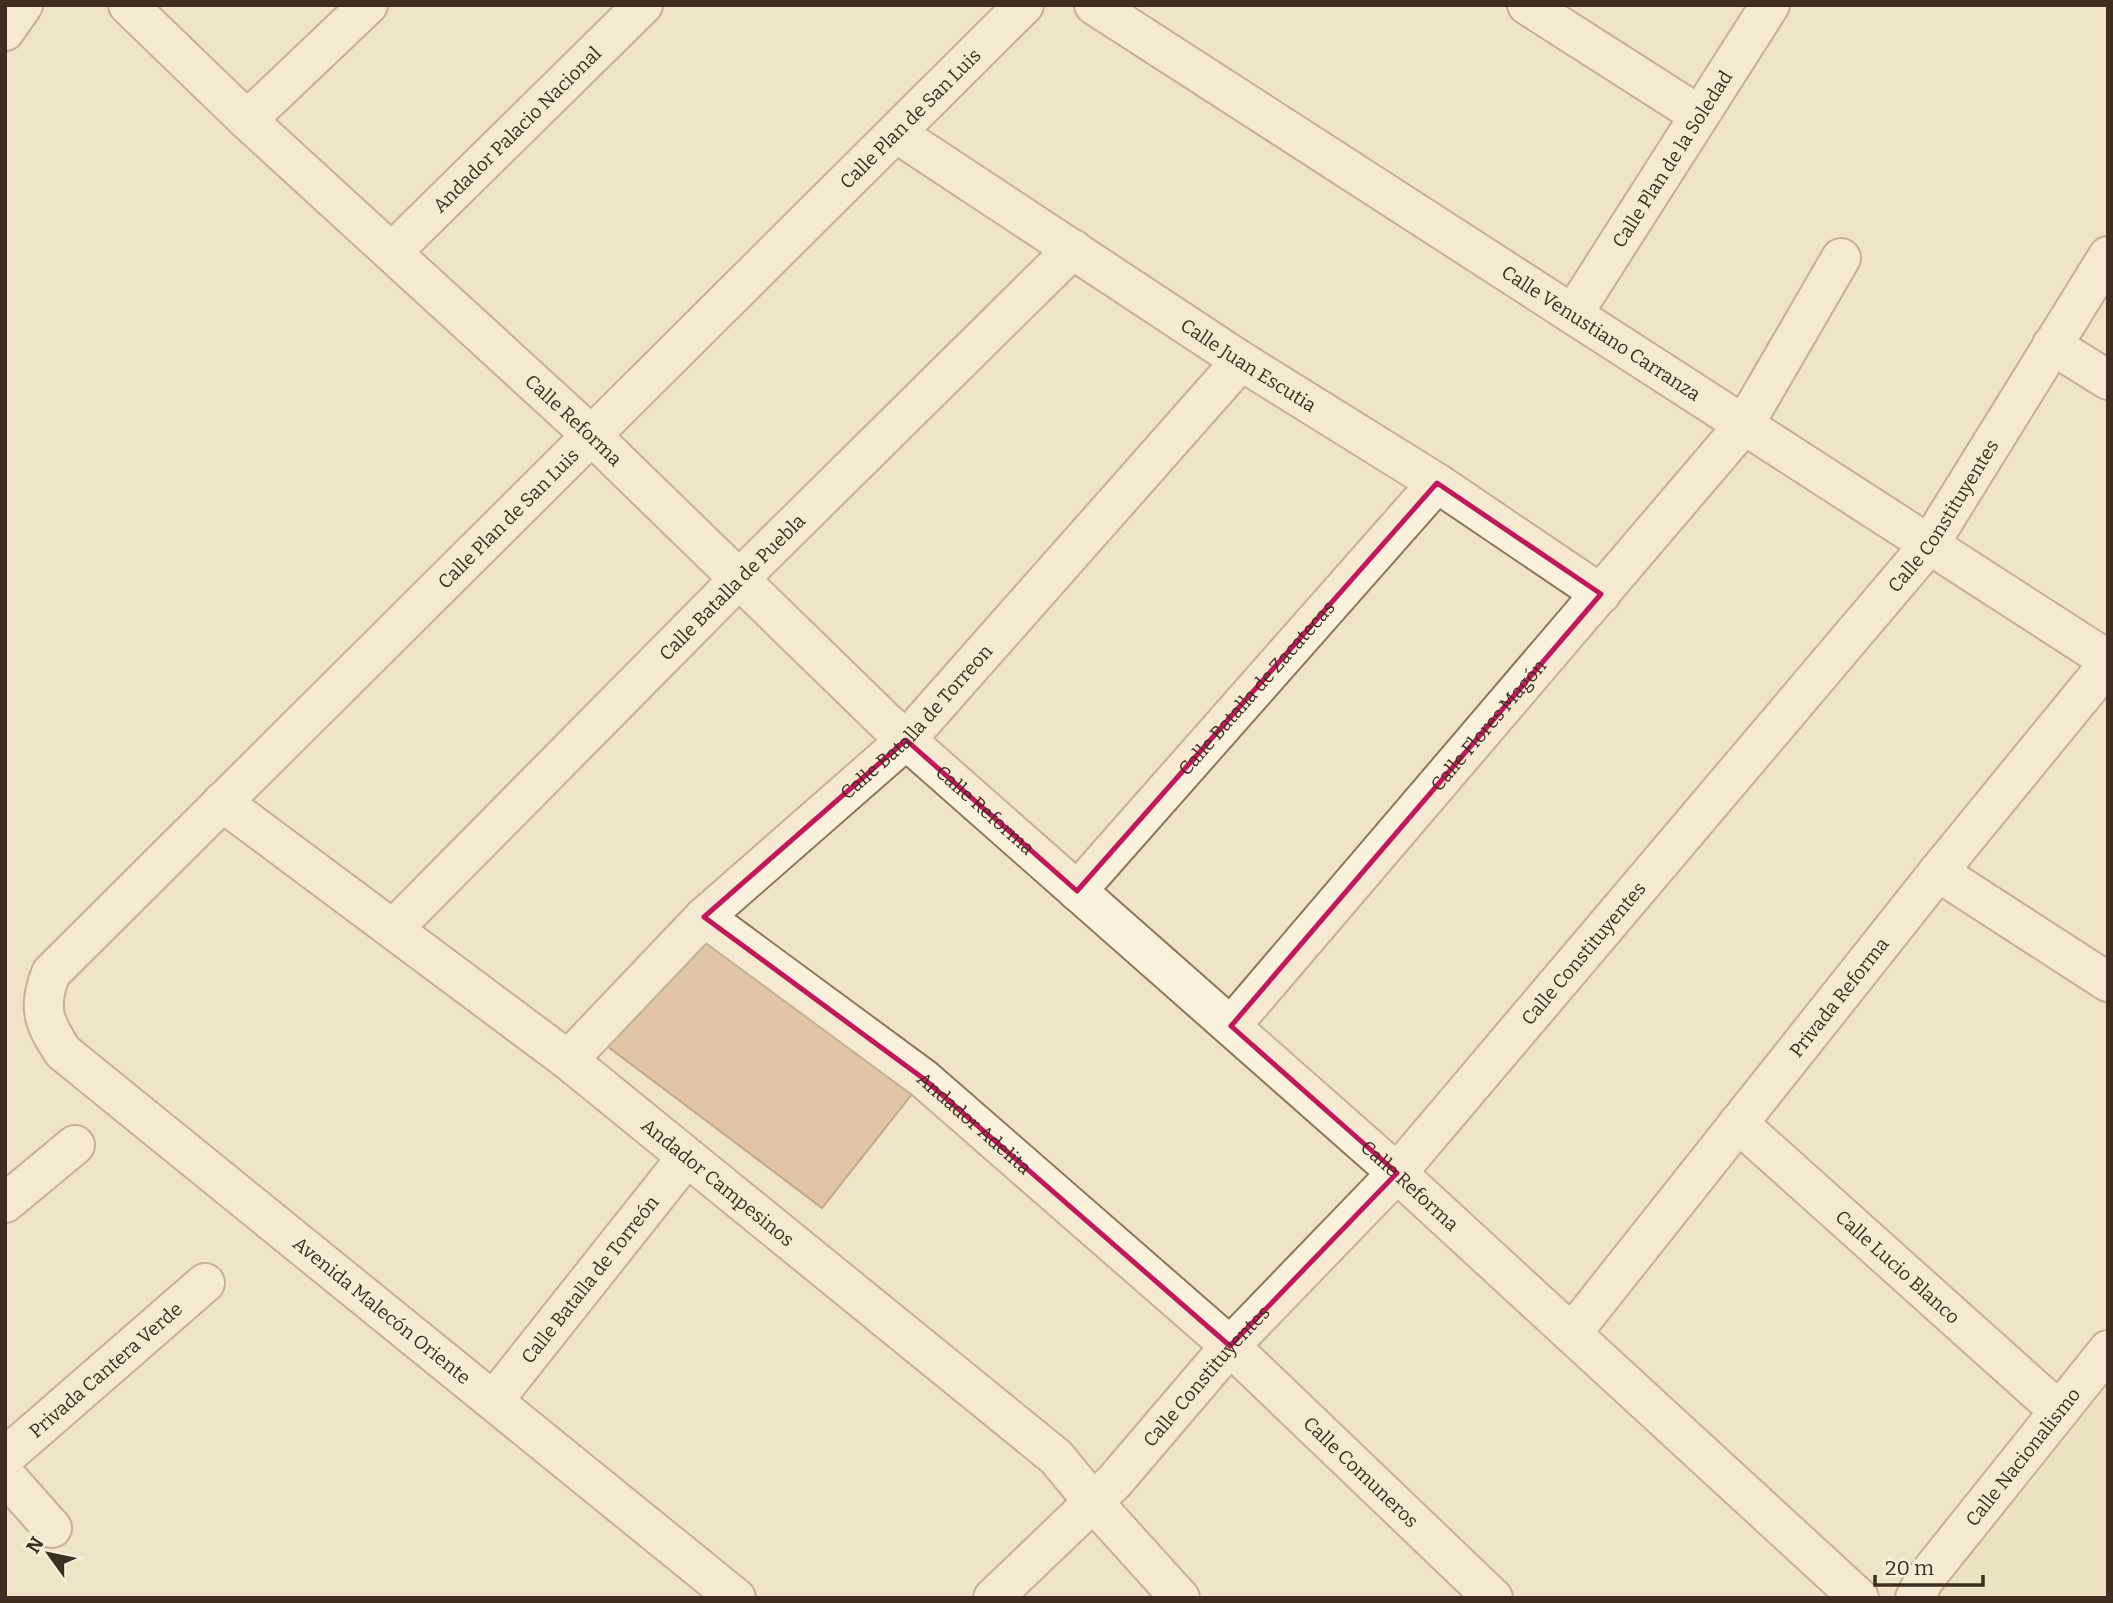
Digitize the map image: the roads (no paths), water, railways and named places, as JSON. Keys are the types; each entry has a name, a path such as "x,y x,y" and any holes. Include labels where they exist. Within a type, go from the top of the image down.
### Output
{"street":[{"path":"5,32 23,5"},
{"name":"Calle Reforma","path":"128,5 247,120 591,435 906,740 1397,1173 1859,1598"},
{"path":"247,120 368,5"},
{"name":"Andador Palacio Nacional","path":"392,252 643,5"},
{"name":"Calle Plan de San Luis","path":"42,1011 44,991 51,973 1024,5"},
{"name":"Calle Venustiano Carranza","path":"1094,5 2108,662"},
{"path":"1527,5 1699,115"},
{"name":"Calle Plan de la Soledad","path":"1573,314 1770,5"},
{"name":"Calle Juan Escutia","path":"896,133 1241,361 1437,483 1601,594"},
{"name":"Calle Batalla de Puebla","path":"394,928 739,579 1073,249"},
{"name":"Calle Constituyentes","path":"993,1598 1094,1503 1230,1346 1397,1173 1929,545 2108,256"},
{"name":"Calle Flores Magón","path":"1231,1026 1744,425 1841,258"},
{"path":"2052,345 2108,380"},
{"name":"Calle Batalla de Torreon","path":"568,1060 704,917 906,740 1241,361"},
{"name":"Calle Batalla de Zacatecas","path":"1077,891 1437,483"},
{"name":"Privada Reforma","path":"1572,1333 2108,662"},
{"name":"Andador Campesinos","path":"222,802 568,1060 1056,1457 1180,1598"},
{"path":"1938,872 2108,982"},
{"name":"Andador Adelita","path":"704,917 924,1079 1230,1346"},
{"name":"Avenida Malecón Oriente","path":"42,1011 51,1034 63,1052 736,1598"},
{"name":"Calle Lucio Blanco","path":"1738,1123 2059,1410"},
{"path":"5,1203 75,1145"},
{"name":"Calle Batalla de Torreón","path":"494,1400 686,1158"},
{"name":"Privada Cantera Verde","path":"5,1457 205,1283"},
{"name":"Calle Comuneros","path":"1230,1346 1493,1598"},
{"name":"Calle Nacionalismo","path":"1915,1598 1924,1580 2108,1350"},
{"path":"5,1475 52,1528"}]}
